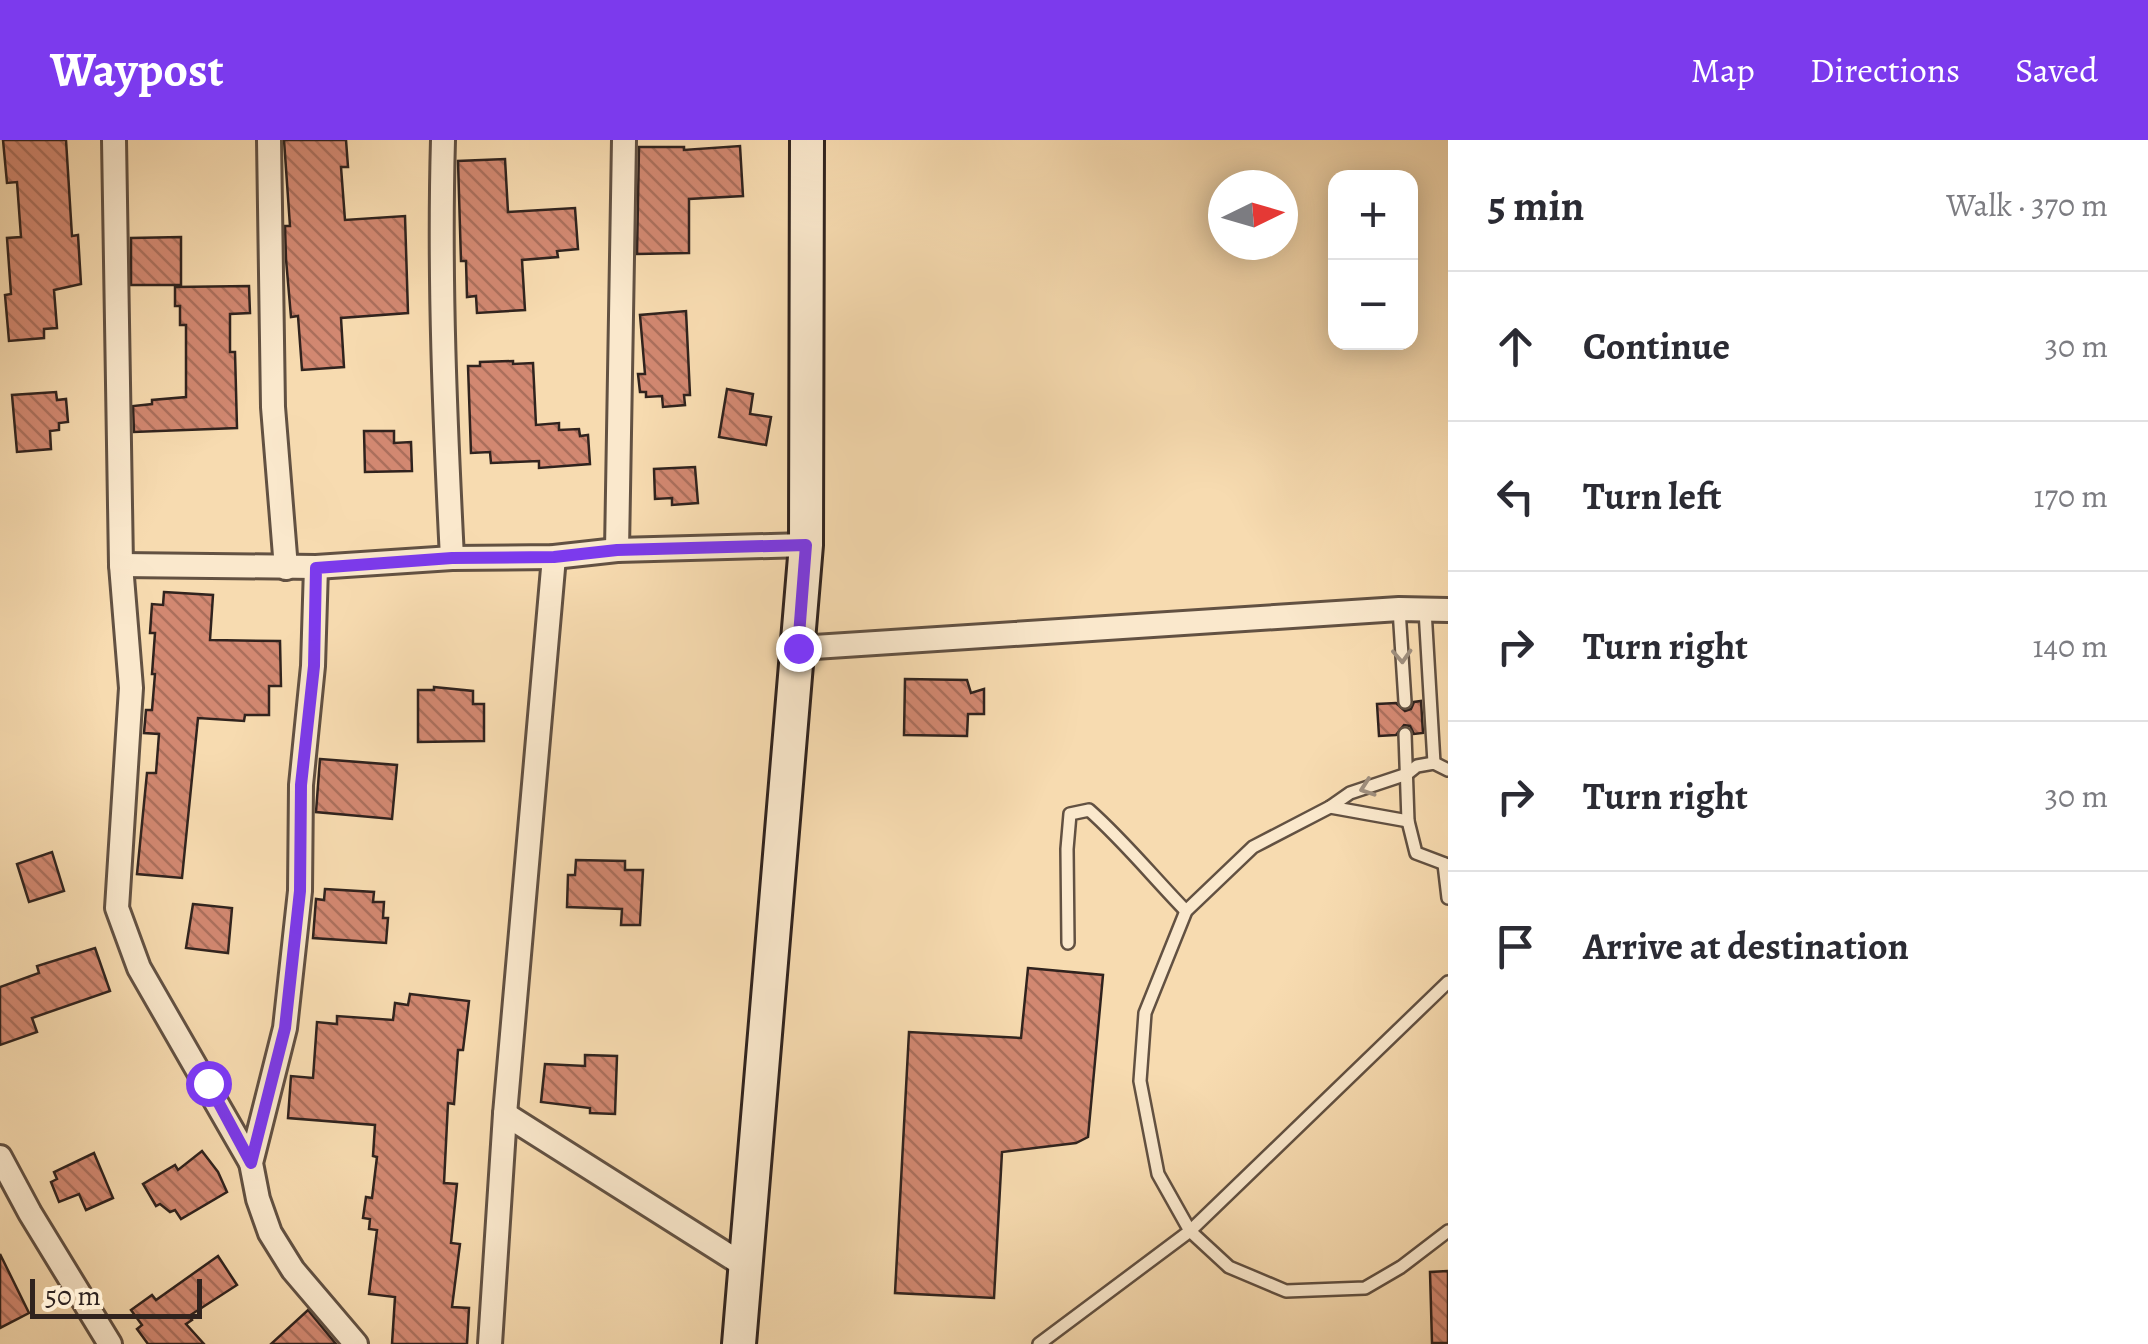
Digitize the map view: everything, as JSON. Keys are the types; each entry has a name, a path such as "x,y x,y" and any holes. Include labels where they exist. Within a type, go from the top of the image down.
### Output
{"street":[{"path":"114,140 122,565 131,688 117,908 139,968 251,1163 270,1233 293,1270 356,1344"},
{"path":"269,140 273,407 286,568"},
{"path":"443,140 442,369 452,558"},
{"path":"617,550 624,140"},
{"path":"739,1344 806,545 807,140"},
{"path":"122,565 316,568 452,558 554,557 617,550 806,545"},
{"path":"490,1344 505,1114 554,557"},
{"path":"251,1163 285,1028 298,910 301,785 314,666 316,568"},
{"path":"798,648 1436,610"},
{"path":"505,1114 745,1266"},
{"path":"0,1157 110,1344"}],"lane":[{"path":"1400,610 1404,702"},
{"path":"1434,763 1436,610"},
{"path":"1405,734 1408,821 1416,853 1446,865 1448,898"},
{"path":"1448,770 1434,763 1418,766 1407,774 1350,793 1330,808 1253,847 1186,911 1144,1013 1140,1081 1158,1174 1190,1231 1229,1268 1286,1291 1365,1288 1401,1267 1448,1230"},
{"path":"1330,808 1408,821"},
{"path":"1068,943 1066,850 1070,814 1089,810 1186,911"},
{"path":"1038,1344 1190,1231 1448,982"}],"building":[{"path":"3,140 66,140 72,236 78,235 81,284 54,290 57,328 44,329 44,338 9,341 5,295 11,294 7,238 21,237 17,182 7,183"},
{"path":"284,140 346,140 348,167 341,167 345,220 405,216 408,313 341,318 344,367 302,370 298,316 291,317 286,259 285,226 290,226"},
{"path":"740,146 743,196 689,199 689,253 637,254 639,147 684,150"},
{"path":"505,159 508,212 575,208 578,249 557,251 558,257 522,260 525,310 477,313 476,296 467,297 466,261 461,261 458,161"},
{"path":"181,237 181,285 131,285 131,238"},
{"path":"249,286 250,313 230,314 237,428 134,432 133,406 186,397 186,325 180,325 175,287"},
{"path":"686,311 690,395 684,395 685,405 663,407 662,396 646,397 646,392 640,392 638,374 645,374 640,315"},
{"path":"533,363 536,425 559,423 559,430 579,429 580,436 588,435 590,464 539,468 539,461 491,463 490,452 471,453 468,366"},
{"path":"727,389 753,394 750,414 771,417 766,445 719,437"},
{"path":"56,392 57,400 66,399 68,422 59,423 59,430 50,431 51,449 17,452 12,395"},
{"path":"364,431 394,431 394,443 411,442 412,471 365,472"},
{"path":"695,467 698,503 672,505 672,498 655,499 654,469"},
{"path":"164,592 213,595 210,640 280,641 281,686 269,686 269,715 245,715 244,721 198,718 182,878 137,874 147,773 156,773 159,734 144,733 146,710 152,710 155,674 155,633 150,633 152,604 163,605"},
{"path":"905,679 967,680 971,693 984,689 984,714 968,714 967,736 904,735"},
{"path":"434,687 473,691 473,704 484,704 484,741 418,742 418,690"},
{"path":"1421,701 1423,733 1414,734 1410,726 1404,725 1396,735 1379,736 1377,704 1396,703 1405,711"},
{"path":"320,759 397,765 392,819 316,812"},
{"path":"52,852 64,891 29,902 17,864"},
{"path":"576,860 625,861 625,870 643,870 640,925 621,925 622,909 567,907 568,875 575,875"},
{"path":"325,889 374,892 373,902 384,902 383,918 388,918 386,943 313,938 316,899 324,900"},
{"path":"193,904 232,908 228,953 186,948"},
{"path":"95,948 110,991 32,1018 37,1032 0,1045 0,987 39,973 37,966"},
{"path":"1028,968 1103,975 1088,1137 1076,1143 1002,1152 994,1298 895,1293 909,1032 1021,1038"},
{"path":"410,994 469,1001 463,1050 458,1050 454,1104 448,1103 444,1183 457,1184 451,1243 460,1244 452,1307 469,1308 467,1344 392,1344 395,1297 369,1294 377,1230 369,1229 370,1219 363,1218 366,1197 372,1198 377,1157 373,1156 375,1125 288,1118 291,1076 313,1078 317,1022 337,1024 337,1016 393,1020 395,1003 408,1005"},
{"path":"585,1055 617,1056 615,1114 590,1113 590,1108 541,1102 545,1064 585,1066"},
{"path":"202,1151 227,1192 181,1219 175,1210 156,1206 143,1184 175,1165 178,1170"},
{"path":"94,1153 113,1198 86,1210 79,1194 59,1202 51,1182 57,1179 54,1172"},
{"path":"0,1254 29,1313 0,1328"},
{"path":"218,1256 237,1285 189,1316 192,1320 186,1324 204,1344 148,1344 137,1329 142,1325 131,1310 152,1295 156,1300"},
{"path":"1448,1271 1448,1343 1432,1343 1430,1272"},
{"path":"308,1310 336,1344 271,1344"}],"route":[{"path":"208,1083 251,1163 285,1028 300,891 301,785 314,666 316,568 452,558 554,557 617,550 806,545 798,648"}]}
